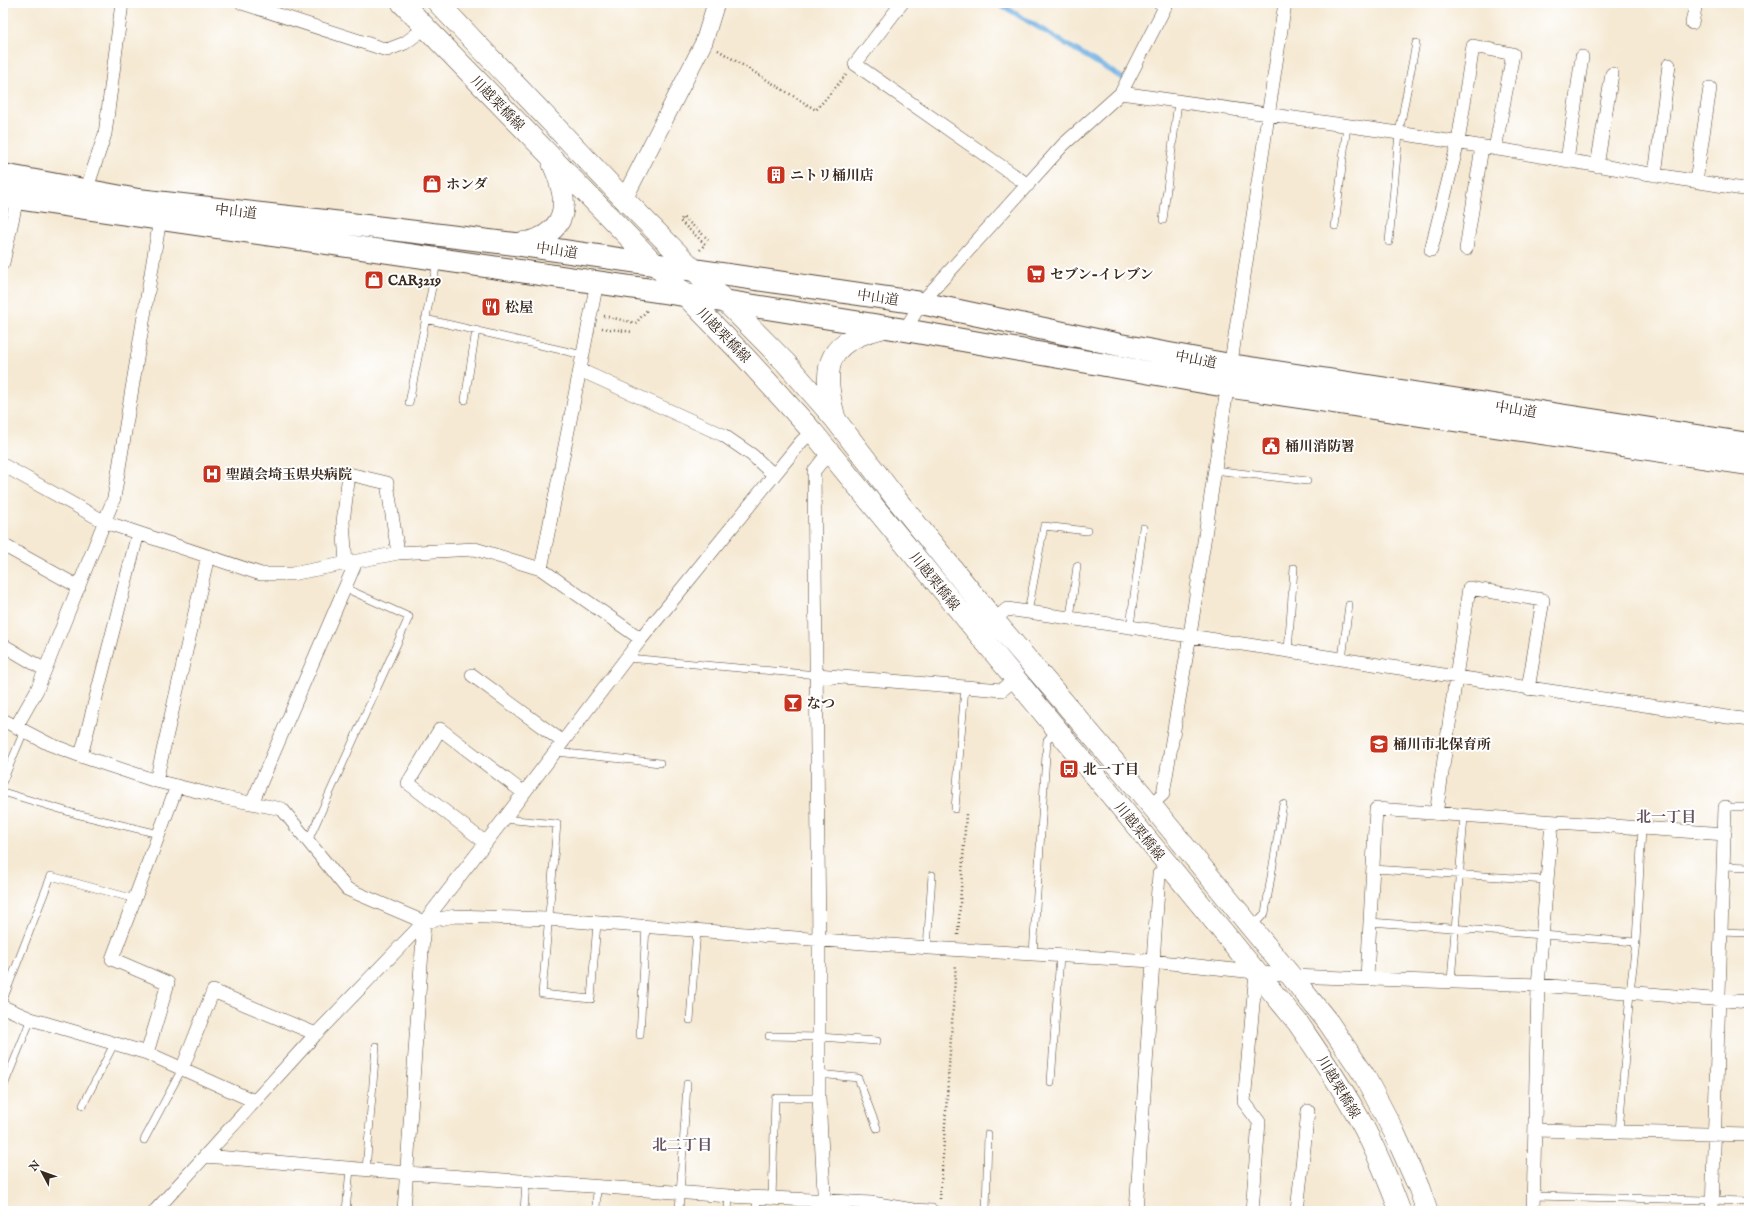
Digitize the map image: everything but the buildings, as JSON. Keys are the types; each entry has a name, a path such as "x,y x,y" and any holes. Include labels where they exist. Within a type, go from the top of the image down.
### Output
{"highway":[{"name":"中山道","path":"3,176 138,200 515,244 922,303 1120,345 1228,375 1749,464"},
{"name":"中山道","path":"10,197 685,295 896,328 1228,375 1749,444"}],"main road":[{"name":"川越栗橋線","path":"402,3 745,357 812,431 1298,1023 1329,1067 1351,1103 1388,1180 1400,1211"},
{"name":"川越栗橋線","path":"438,3 624,199 786,363 835,419 897,500 994,620 1252,927 1328,1022 1364,1075 1394,1132 1419,1188 1427,1211"},
{"path":"515,244 538,239 548,234 558,224 563,212 564,197 560,180 549,156"},
{"path":"835,419 830,398 828,380 830,364 838,349 850,339 865,332 896,328"}],"street":[{"path":"86,191 105,134 122,3"},
{"path":"242,3 387,50 405,43 425,28"},
{"path":"624,199 704,42 716,3"},
{"path":"902,3 855,64 1028,185"},
{"path":"1151,805 1163,794 1190,635 1285,3"},
{"path":"1692,23 1696,3"},
{"path":"896,328 922,303 1063,145 1121,93 1162,5"},
{"path":"1431,250 1458,142 1473,46 1513,54 1495,149"},
{"path":"1566,161 1582,57"},
{"path":"1655,174 1669,65"},
{"path":"1597,166 1612,74"},
{"path":"1696,181 1710,88"},
{"path":"1121,93 1458,142 1749,190"},
{"path":"1466,249 1482,147"},
{"path":"3,263 10,197"},
{"path":"20,729 114,498 160,219"},
{"path":"541,569 597,282"},
{"path":"580,370 723,435 752,456 774,475"},
{"path":"155,1211 316,1034 424,922 628,658 641,639 800,442 812,431"},
{"path":"825,1206 819,1098 817,675 814,472 829,452"},
{"path":"3,465 105,522 261,574 292,574 398,553 475,549 541,569 641,639"},
{"path":"252,803 345,588 351,562 343,522 349,474 388,483 398,553"},
{"path":"81,756 138,533"},
{"path":"3,545 79,587"},
{"path":"156,781 208,556"},
{"path":"1436,814 1469,588 1543,600 1528,689"},
{"path":"994,620 1007,609 1288,650 1528,689 1749,720"},
{"path":"3,645 45,670"},
{"path":"472,675 559,747"},
{"path":"817,675 1002,690 1015,679"},
{"path":"3,720 49,744 156,781 282,809 347,889 424,922 455,916 547,919 927,948 1152,961 1291,976 1538,985 1749,1002"},
{"path":"486,843 408,784 440,729 524,793"},
{"path":"147,1054 168,983 112,959 177,786"},
{"path":"1712,1206 1725,807"},
{"path":"1367,978 1376,809 1464,817 1724,834"},
{"path":"1533,1211 1538,985 1552,822"},
{"path":"1136,1211 1159,874 1168,865"},
{"path":"404,1211 424,922"},
{"path":"1252,1211 1259,1122 1244,1102 1256,972"},
{"path":"182,1069 213,991 316,1034"},
{"path":"3,1007 31,1019 147,1054 254,1101"},
{"path":"1298,1211 1308,1111"},
{"path":"1535,1130 1749,1135"},
{"path":"205,1156 526,1182 757,1197 825,1206 872,1203 913,1211 932,1211"}],"lane":[{"path":"1389,242 1399,133 1416,43"},
{"path":"1163,220 1178,102"},
{"path":"1335,226 1347,125"},
{"path":"409,403 437,259"},
{"path":"425,319 583,355"},
{"path":"465,400 476,330"},
{"path":"1214,470 1307,481"},
{"path":"1028,612 1044,526 1088,531"},
{"path":"1130,626 1143,528"},
{"path":"1070,618 1076,566"},
{"path":"1288,650 1294,568"},
{"path":"308,841 409,617 345,588"},
{"path":"1342,659 1349,604"},
{"path":"628,658 817,675"},
{"path":"955,809 965,687"},
{"path":"3,781 20,729"},
{"path":"1033,954 1047,740 1056,729"},
{"path":"559,747 660,763"},
{"path":"3,792 76,814 159,834"},
{"path":"1252,927 1265,913 1282,804"},
{"path":"1725,807 1749,807"},
{"path":"1451,982 1464,817"},
{"path":"504,819 556,824 542,994 591,999 597,923"},
{"path":"1619,1132 1630,992 1636,942 1642,828"},
{"path":"1724,866 1749,866"},
{"path":"1373,869 1547,880"},
{"path":"927,948 932,875"},
{"path":"3,1000 52,876 134,900"},
{"path":"1370,922 1636,942"},
{"path":"640,1035 646,926"},
{"path":"690,1020 697,930"},
{"path":"1721,932 1749,933"},
{"path":"1051,1082 1060,956"},
{"path":"3,1088 31,1019"},
{"path":"769,1036 819,1037 878,1041"},
{"path":"83,1105 114,1044"},
{"path":"366,1170 376,1046"},
{"path":"144,1140 182,1069"},
{"path":"819,1074 858,1078 877,1128"},
{"path":"679,1211 687,1084"},
{"path":"772,1199 775,1098 819,1098"},
{"path":"986,1211 988,1134"},
{"path":"346,1211 350,1168"},
{"path":"524,1211 526,1182"},
{"path":"596,1211 597,1187"},
{"path":"728,1211 729,1196"},
{"path":"1533,1196 1712,1206 1749,1201"},
{"path":"756,1211 757,1197"}],"path":[{"path":"704,42 816,110 855,64"}],"waterway":[{"path":"998,3 1124,79"}],"place":[{"name":"ニトリ桶川店","path":"776,175"},
{"name":"ホンダ","path":"432,184"},
{"name":"セブン-イレブン","path":"1036,274"},
{"name":"CAR3219","path":"374,280"},
{"name":"松屋","path":"491,307"},
{"name":"桶川消防署","path":"1271,446"},
{"name":"聖蹟会埼玉県央病院","path":"212,474"},
{"name":"なつ","path":"793,703"},
{"name":"桶川市北保育所","path":"1379,744"},
{"name":"北一丁目","path":"1069,769"}],"district":[{"name":"北一丁目","path":"1666,817"},
{"name":"北二丁目","path":"682,1145"}]}
